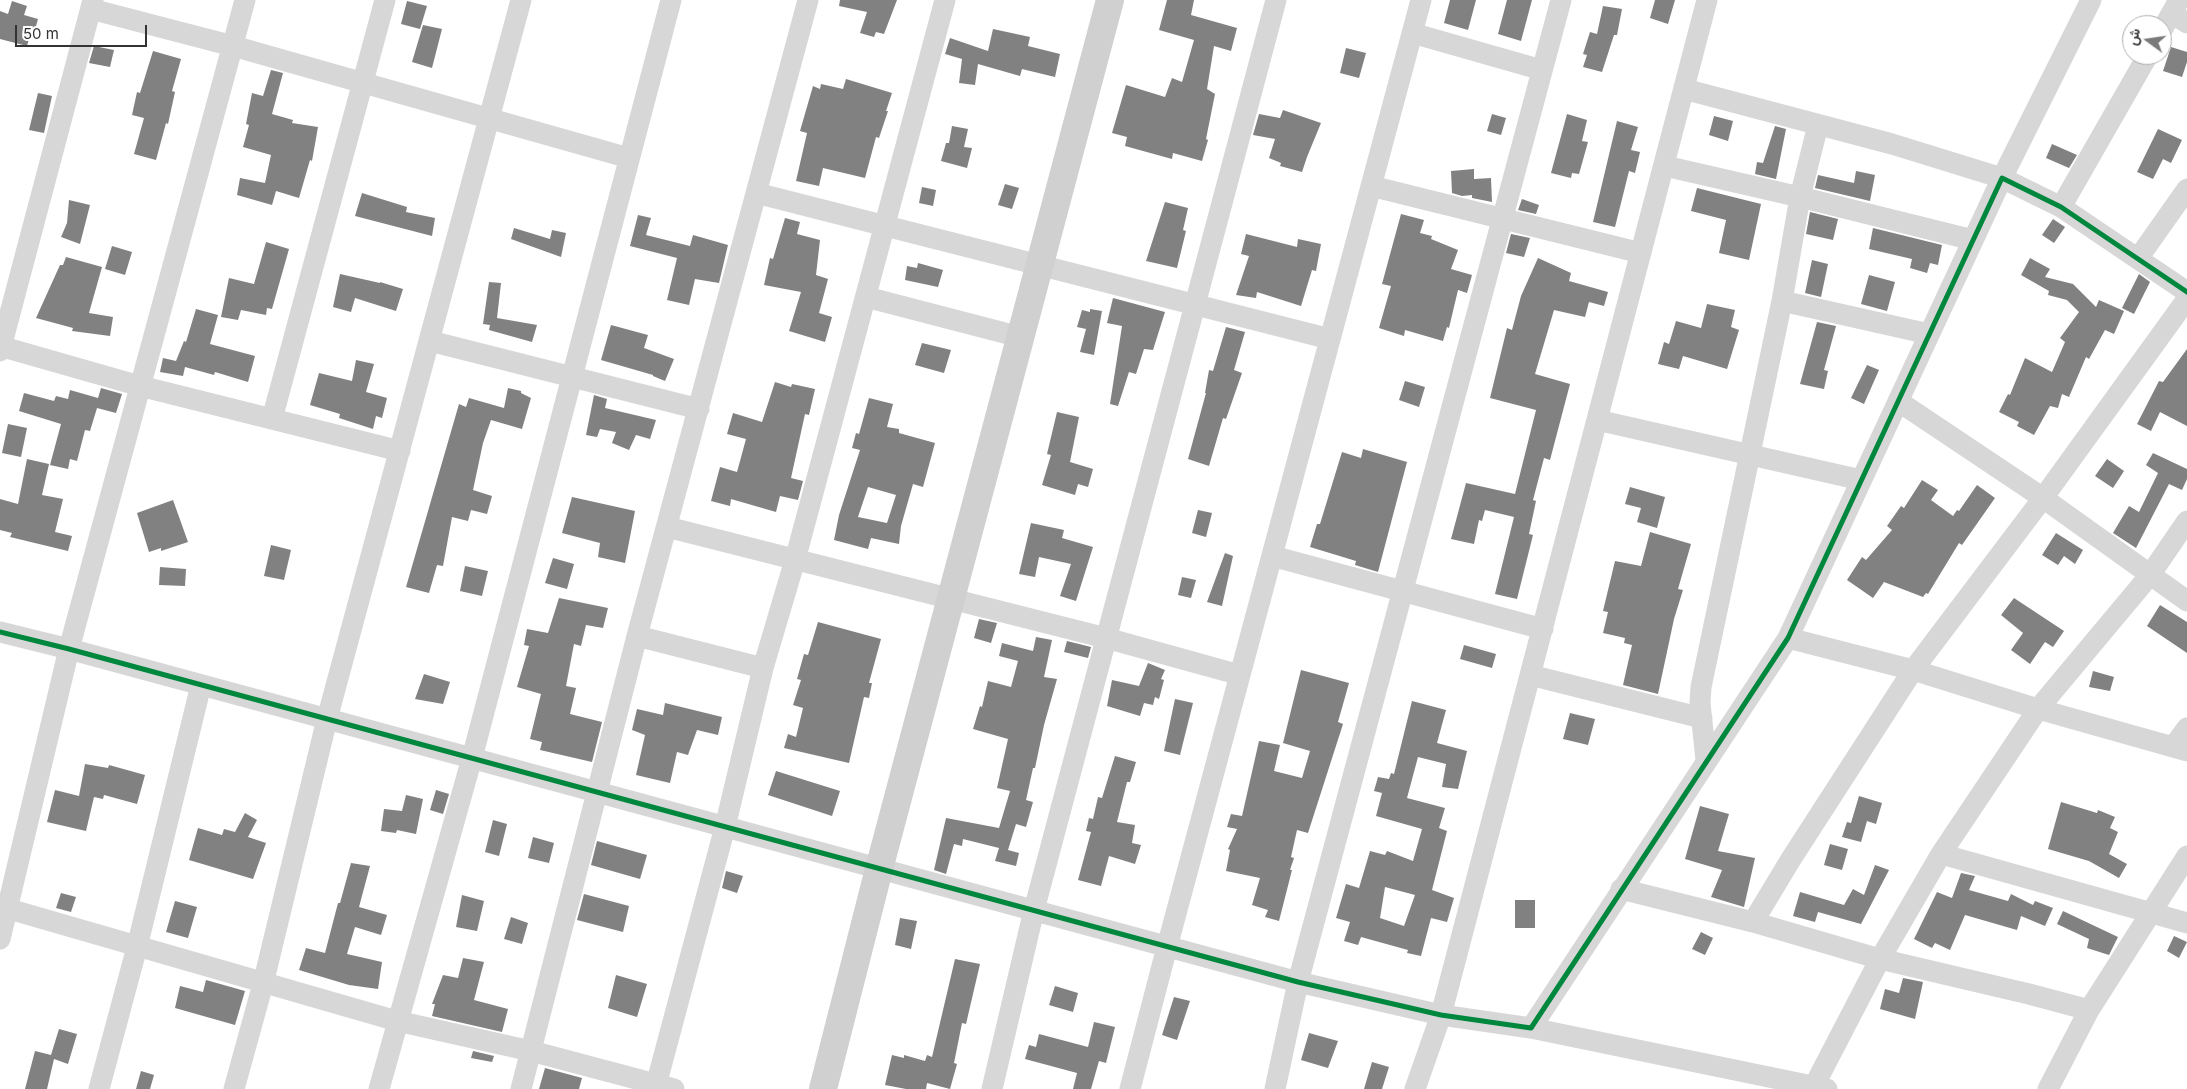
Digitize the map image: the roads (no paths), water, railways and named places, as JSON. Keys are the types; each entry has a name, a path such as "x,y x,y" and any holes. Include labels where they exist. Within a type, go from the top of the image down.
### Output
{"street":[{"path":"0,939 9,909 69,649 245,0"},
{"path":"272,419 385,0"},
{"path":"234,1089 263,984 327,719 521,0"},
{"path":"379,1089 472,758 671,0"},
{"path":"521,1089 637,636 808,0"},
{"path":"9,909 263,984 397,1021 531,1051 661,1087 763,668 795,560 945,0"},
{"path":"823,1089 1038,265 1110,0"},
{"path":"992,1089 1034,910 1276,0"},
{"path":"1275,1089 1298,982 1561,0"},
{"path":"1416,1089 1440,1015 1665,166 1707,0"},
{"path":"1530,1028 1788,638 2002,178 2091,0"},
{"path":"1130,1089 1412,33 1416,1"},
{"path":"400,451 140,386 0,348 92,4 362,84 629,158"},
{"path":"1412,33 1542,70"},
{"path":"2061,207 2142,65"},
{"path":"1684,89 1892,144 2002,178 2061,207 2138,257 2187,292"},
{"path":"1706,760 1701,687 1782,300 1800,197 1818,125"},
{"path":"1665,166 1973,240"},
{"path":"1371,186 1641,253"},
{"path":"2138,257 2187,189"},
{"path":"756,194 1330,339"},
{"path":"866,297 1020,337"},
{"path":"1753,922 1791,859 1913,670 2043,498 2187,299"},
{"path":"1782,300 1929,334"},
{"path":"430,341 699,409"},
{"path":"1898,402 2043,498 2187,601"},
{"path":"1597,420 1861,480"},
{"path":"0,632 69,649 1298,982 1440,1015 1530,1028 1822,1087 1880,959 1941,854 2038,709 2150,575 2187,521"},
{"path":"667,527 1106,638 1240,674"},
{"path":"1272,556 1542,629"},
{"path":"637,636 763,668"},
{"path":"1788,638 1913,670 2038,709 2180,749 2187,728"},
{"path":"1530,675 1702,718"},
{"path":"99,1089 137,947 201,685"},
{"path":"1941,854 2187,923"},
{"path":"2048,1089 2089,1010 2187,856"},
{"path":"1621,890 1753,922 1880,959 2089,1010"}]}
